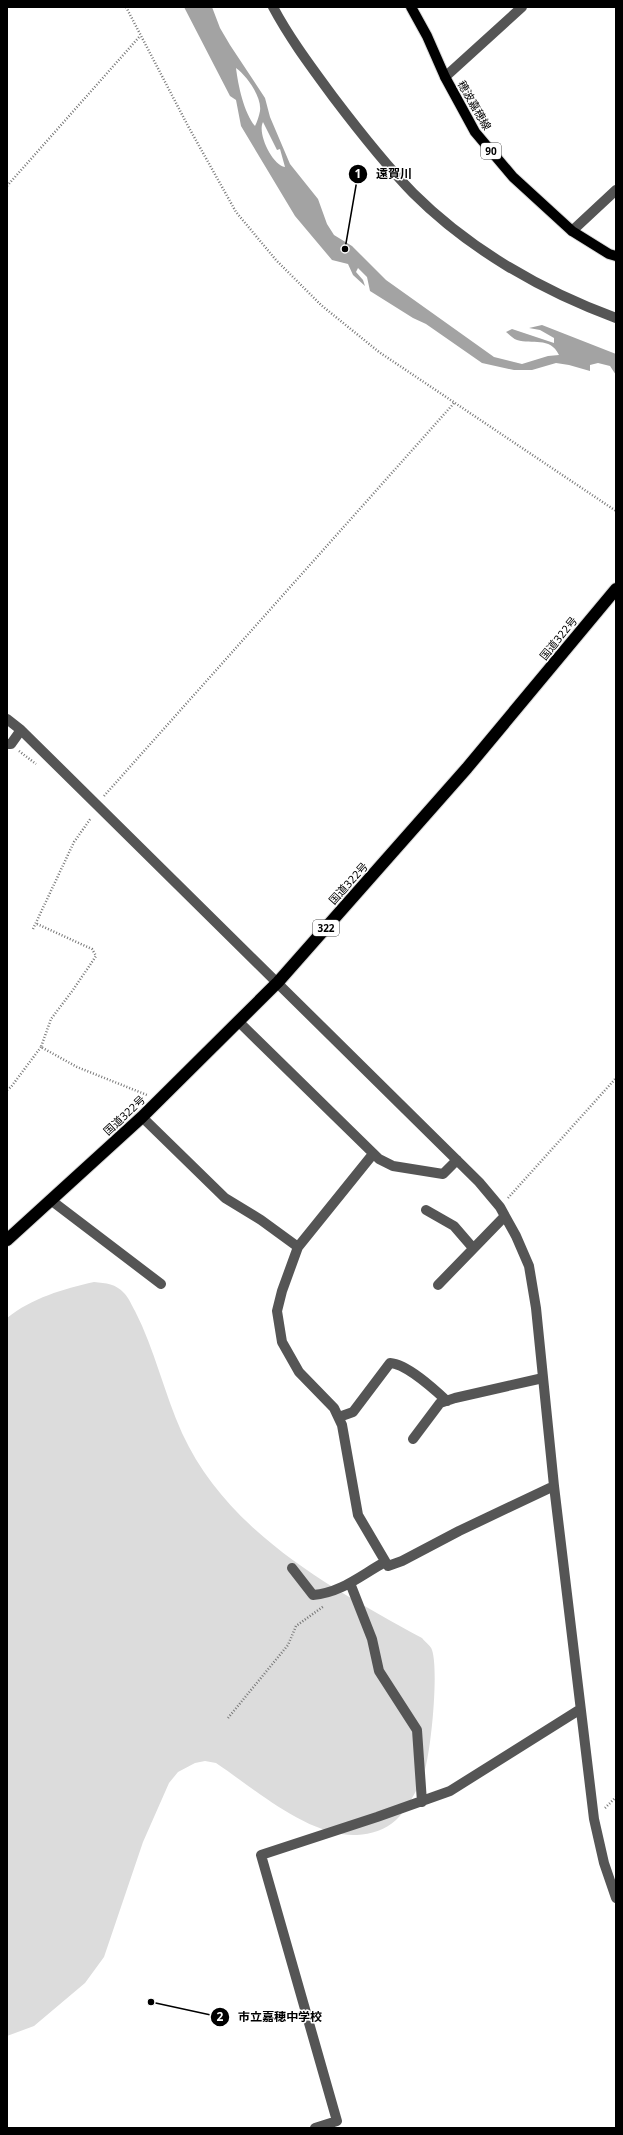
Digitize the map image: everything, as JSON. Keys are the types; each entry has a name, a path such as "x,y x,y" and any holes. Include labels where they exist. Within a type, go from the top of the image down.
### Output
{"highway":[{"name":"国道322号","path":"7,1240 52,1201 142,1117 278,982 467,768 616,589"}],"main road":[{"name":"穂波嘉穂線","path":"411,7 427,36 445,77 475,132 514,177 572,231 609,254 616,256"}],"street":[{"path":"273,7 285,31 369,145 414,194 460,233 499,261 548,288 616,318"},
{"path":"445,77 522,7"},
{"path":"572,231 616,190"},
{"path":"7,719 21,730 278,982 457,1160 502,1211 529,1266 543,1378 579,1710 594,1819 604,1863 616,1898"},
{"path":"7,744 11,744 21,730"},
{"path":"239,1022 379,1159 393,1166 443,1174 457,1160"},
{"path":"142,1117 225,1198 261,1220 298,1247"},
{"path":"373,1154 298,1247 282,1291 277,1311 282,1342 299,1372 334,1408 342,1425 358,1515 388,1566 402,1562 459,1531 554,1486"},
{"path":"52,1201 161,1284"},
{"path":"426,1210 454,1226 473,1248"},
{"path":"438,1285 473,1248 502,1211"},
{"path":"338,1417 353,1412 390,1363 396,1364 428,1383 447,1401"},
{"path":"413,1439 440,1403 543,1378"},
{"path":"292,1568 312,1595 331,1592 345,1587 385,1562"},
{"path":"350,1583 372,1639 379,1671 417,1730 422,1802"},
{"path":"315,2128 338,2121 261,1855 422,1802 450,1791 579,1710"}],"path":[{"path":"126,7 140,36 236,212 276,260 321,305 379,352 616,511"},
{"path":"7,186 140,36"},
{"path":"96,804 455,402"},
{"path":"33,929 37,924 74,842 91,818"},
{"path":"7,1090 11,1087 41,1047 51,1019 96,956 92,949 37,924"},
{"path":"41,1047 77,1067 148,1096 156,1103"},
{"path":"502,1211 616,1078"},
{"path":"228,1718 288,1645 296,1626 332,1600 331,1592"}],"shaded area":[{"path":"184,7 212,7 220,28 265,98 270,117 290,164 318,199 327,224 334,235 352,246 386,280 494,357 522,364 548,356 559,355 551,345 540,342 517,340 506,332 512,329 554,343 554,338 540,330 529,328 542,325 616,354 616,375 610,366 598,363 590,365 590,371 556,363 532,370 514,370 482,363 426,324 413,318 370,291 367,277 358,268 356,272 363,280 365,286 353,275 348,264 332,260 295,216 241,126 236,100 230,96","holes":["236,68 249,81 259,100 260,111 255,126 245,106","263,122 277,150 280,149 285,167 275,161 267,148 262,133"]},
{"path":"94,1282 114,1286 126,1295 142,1326 182,1433 202,1468 226,1500 254,1529 318,1578 422,1638 430,1647 434,1660 435,1675 429,1751 423,1776 415,1793 400,1816 378,1831 357,1835 338,1834 301,1820 265,1798 216,1763 205,1761 195,1763 178,1772 169,1783 143,1842 104,1957 85,1983 34,2026 7,2036 7,1318 27,1305 48,1295"}],"place":[{"name":"遠賀川","path":"345,249"},
{"name":"市立嘉穂中学校","path":"151,2002"}]}
